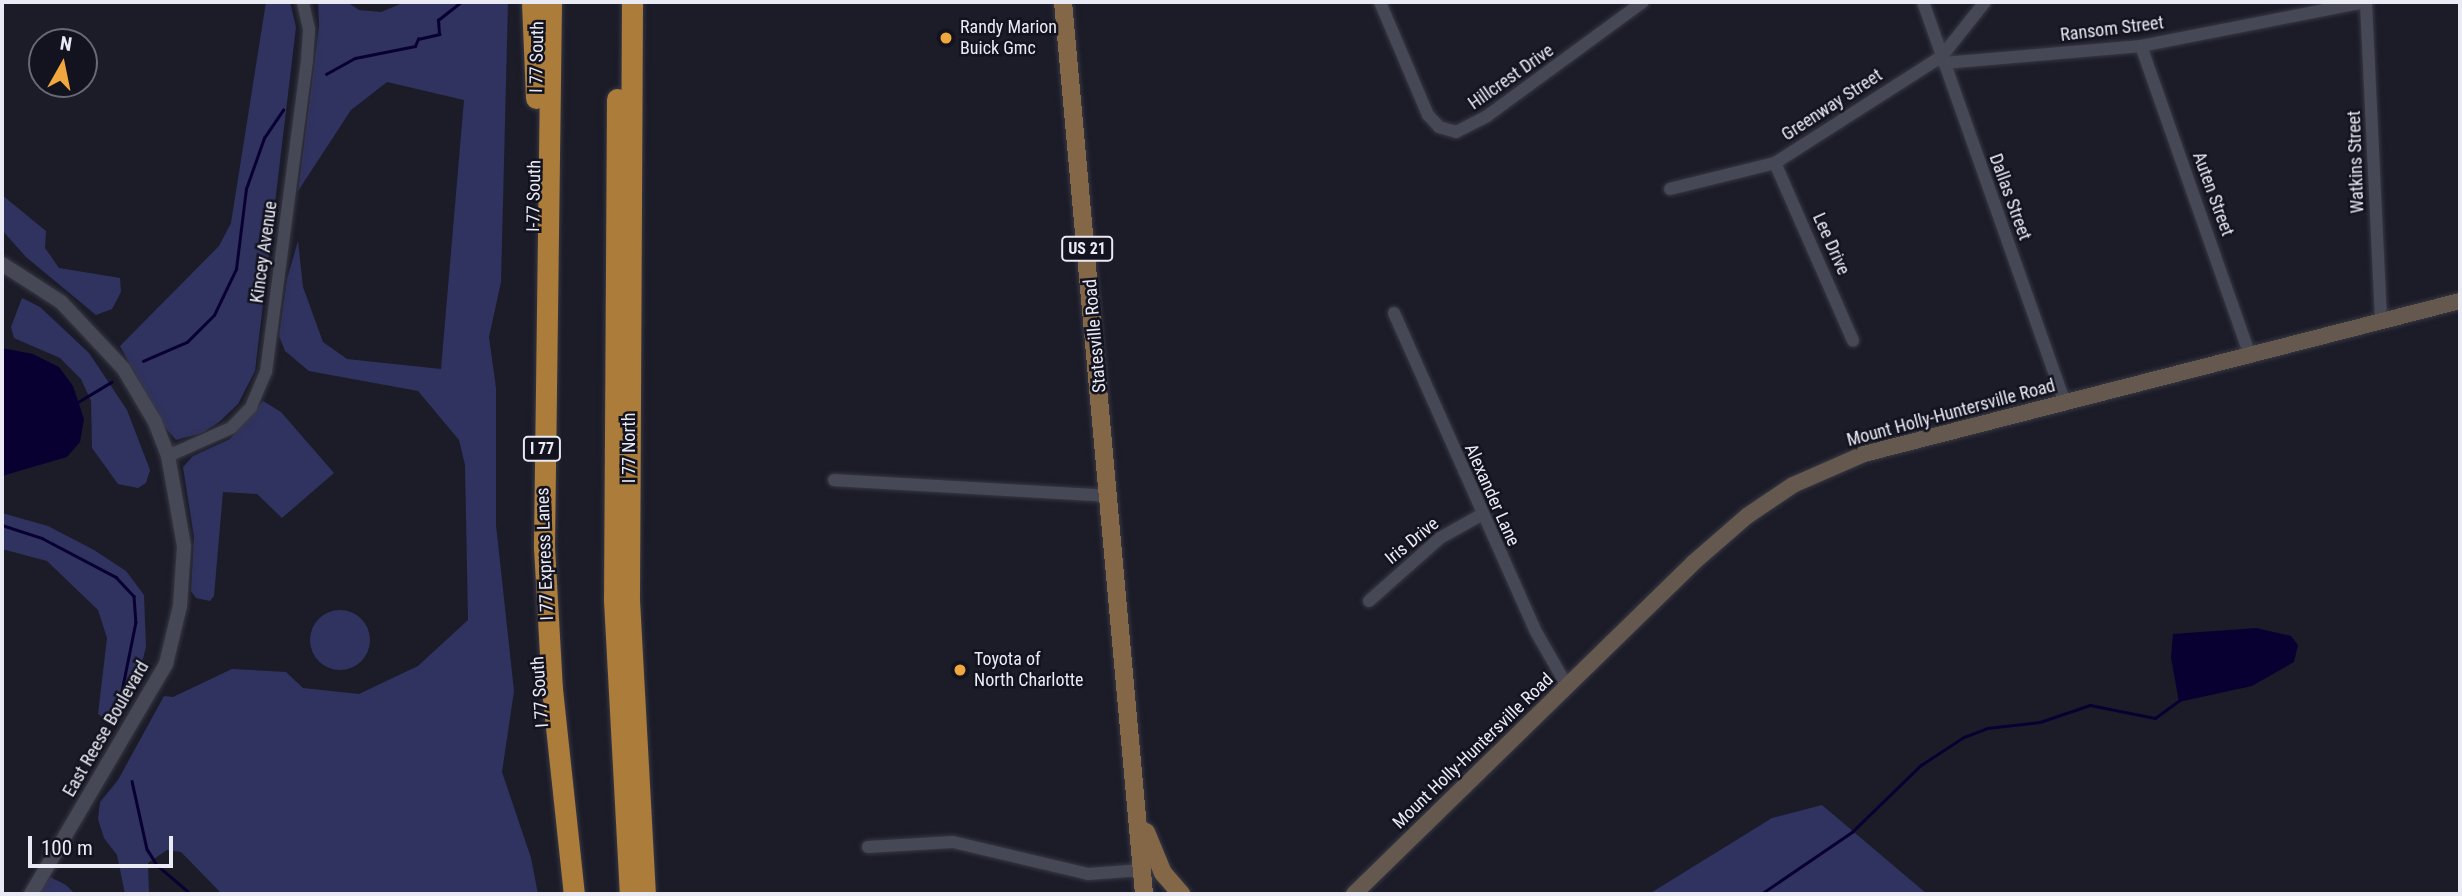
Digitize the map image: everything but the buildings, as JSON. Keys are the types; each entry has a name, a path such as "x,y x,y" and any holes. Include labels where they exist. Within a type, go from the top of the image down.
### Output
{"highway":[{"path":"532,2 536,112"},
{"name":"I 77 South","path":"536,112 539,2"},
{"name":"I 77 Express Lanes","path":"551,2 544,536 552,689 574,894"},
{"path":"617,2 614,600 630,894"},
{"name":"I 77 North","path":"632,2 629,600 645,894"},
{"name":"I-77 South","path":"532,279 536,112"},
{"name":"I 77 South","path":"532,279 530,477 535,619 562,894"}],"main road":[{"name":"Statesville Road","path":"1063,2 1118,586 1116,619 1144,894"},
{"name":"Mount Holly-Huntersville Road","path":"1354,894 1720,538 1793,485 1864,454 2460,301"},
{"name":"Statesville Road","path":"1118,586 1126,618 1152,894"},
{"path":"1146,832 1163,873 1181,894"}],"street":[{"name":"Kincey Avenue","path":"168,456 231,428 251,407 266,373 307,60 309,29 303,2"},
{"name":"Hillcrest Drive","path":"1380,2 1428,115 1438,127 1456,132 1487,116 1643,2"},
{"name":"Dallas Street","path":"1923,2 2065,403"},
{"name":"Greenway Street","path":"1670,189 1775,163 1943,59 1985,2"},
{"name":"Ransom Street","path":"1943,59 2141,46 2365,2"},
{"name":"Watkins Street","path":"2365,2 2381,321"},
{"name":"Auten Street","path":"2141,46 2250,355"},
{"name":"Lee Drive","path":"1775,163 1853,341"},
{"path":"2,253 24,276"},
{"name":"East Reese Boulevard","path":"2,264 24,276 78,316 109,349 141,395 168,456 179,500 184,556 180,606 166,664 31,894"},
{"name":"Alexander Lane","path":"1394,313 1481,515 1550,661 1567,686"},
{"path":"834,480 1110,496"},
{"name":"Iris Drive","path":"1369,601 1440,538 1481,515"},
{"path":"868,847 953,842 1088,874 1142,870"}],"shaded area":[{"path":"266,2 290,2 296,27 255,371 238,404 219,422 202,433 176,440 163,425 120,346 219,246 231,223"},
{"path":"318,2 347,2 359,10 381,12 405,2 508,2 501,282 489,337 496,388 496,525 514,691 502,772 531,858 538,894 222,894 181,852 167,850 148,863 149,894 125,894 117,855 104,838 98,819 100,802 118,780 164,696 173,697 232,669 286,672 303,688 359,694 418,666 468,620 465,465 459,440 418,391 309,371 285,351 279,336 287,279 298,241 303,287 323,342 347,359 441,369 464,100 387,82 351,110 298,191 319,26"},
{"path":"2,195 46,231 45,248 59,268 120,278 121,292 112,309 96,315 26,257 2,230"},
{"path":"22,298 40,307 89,353 127,410 150,470 146,483 138,488 118,484 92,448 91,401 81,379 60,358 14,338 11,327"},
{"path":"2,348 33,354 59,367 73,386 84,419 80,442 67,457 2,476"},
{"path":"263,401 281,412 334,473 282,518 257,494 223,492 214,596 210,601 196,598 191,591 194,537 183,467 193,456 230,439"},
{"path":"2,513 48,526 94,550 126,571 144,595 146,647 140,670 113,724 98,714 107,638 98,610 47,561 2,549"},
{"path":"340,610 361,619 370,640 361,661 340,670 319,661 310,640 319,619"},
{"path":"2256,628 2291,636 2298,645 2294,662 2252,686 2179,702 2171,658 2173,634"},
{"path":"1822,805 1927,894 1649,894 1772,818"},
{"path":"50,877 66,885 75,894 38,894"}],"waterway":[{"path":"326,74 355,58 415,46 418,39 439,34 438,20 461,2"},
{"path":"143,361 187,342 214,315 236,269 246,189 264,138 283,110"},
{"path":"78,402 111,382"},
{"path":"2,525 42,538 116,577 134,596 136,622 120,701"},
{"path":"1761,894 1852,832 1921,765 1964,737 1987,728 2040,722 2090,705 2155,718 2181,699"},
{"path":"132,781 147,849 157,865 191,894"}],"place":[{"name":"Randy Marion Buick Gmc","path":"946,38"},
{"name":"Toyota of North Charlotte","path":"960,670"}]}
